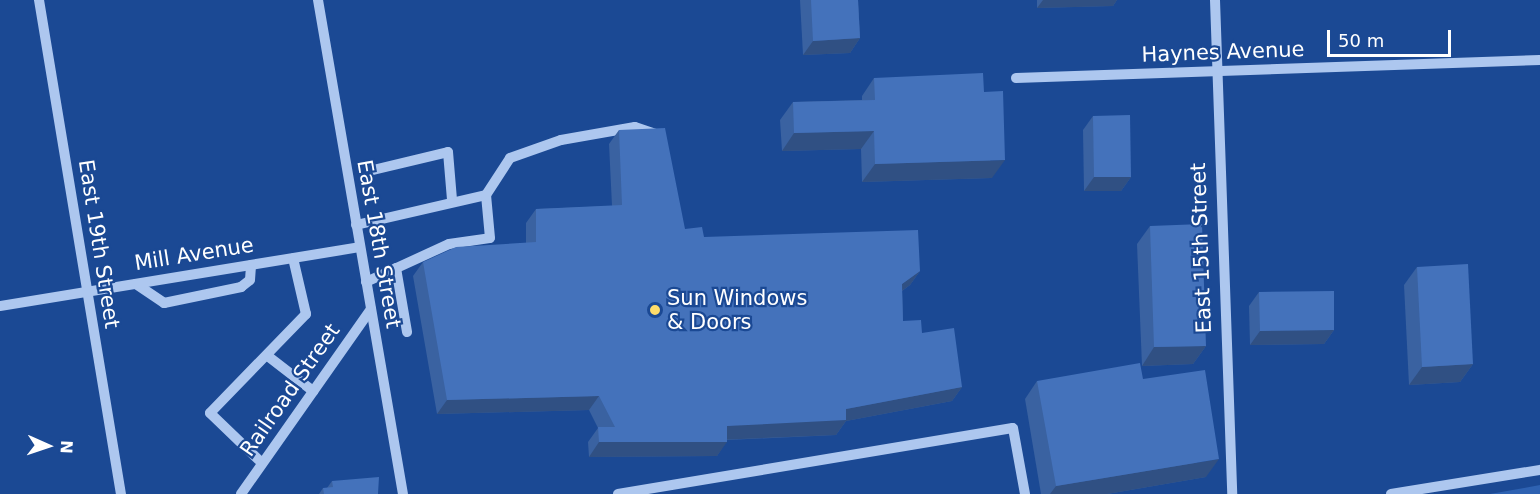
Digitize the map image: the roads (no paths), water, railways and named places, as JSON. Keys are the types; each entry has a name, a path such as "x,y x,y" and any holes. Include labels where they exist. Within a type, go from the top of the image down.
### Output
{"street":[{"name":"East 19th Street","path":"39,0 121,494"},
{"name":"East 18th Street","path":"318,0 403,494"},
{"name":"East 15th Street","path":"1215,0 1215,71 1232,494"},
{"name":"Haynes Avenue","path":"1016,78 1540,60"},
{"path":"366,282 449,244 490,238 486,195 510,158 561,140 635,127 663,137 665,148"},
{"path":"374,170 448,152 452,200"},
{"path":"356,225 452,200 486,195"},
{"name":"Mill Avenue","path":"0,306 359,247"},
{"path":"262,463 210,413 269,357 306,314 293,258"},
{"path":"136,284 164,303 241,287 250,280 252,265"},
{"path":"396,268 407,332"},
{"name":"Railroad Street","path":"241,494 371,309"},
{"path":"269,357 313,391"},
{"path":"618,494 1013,428 1025,494"},
{"path":"1391,494 1540,470"}],"place":[{"name":"Sun Windows & Doors","path":"655,310"}]}
